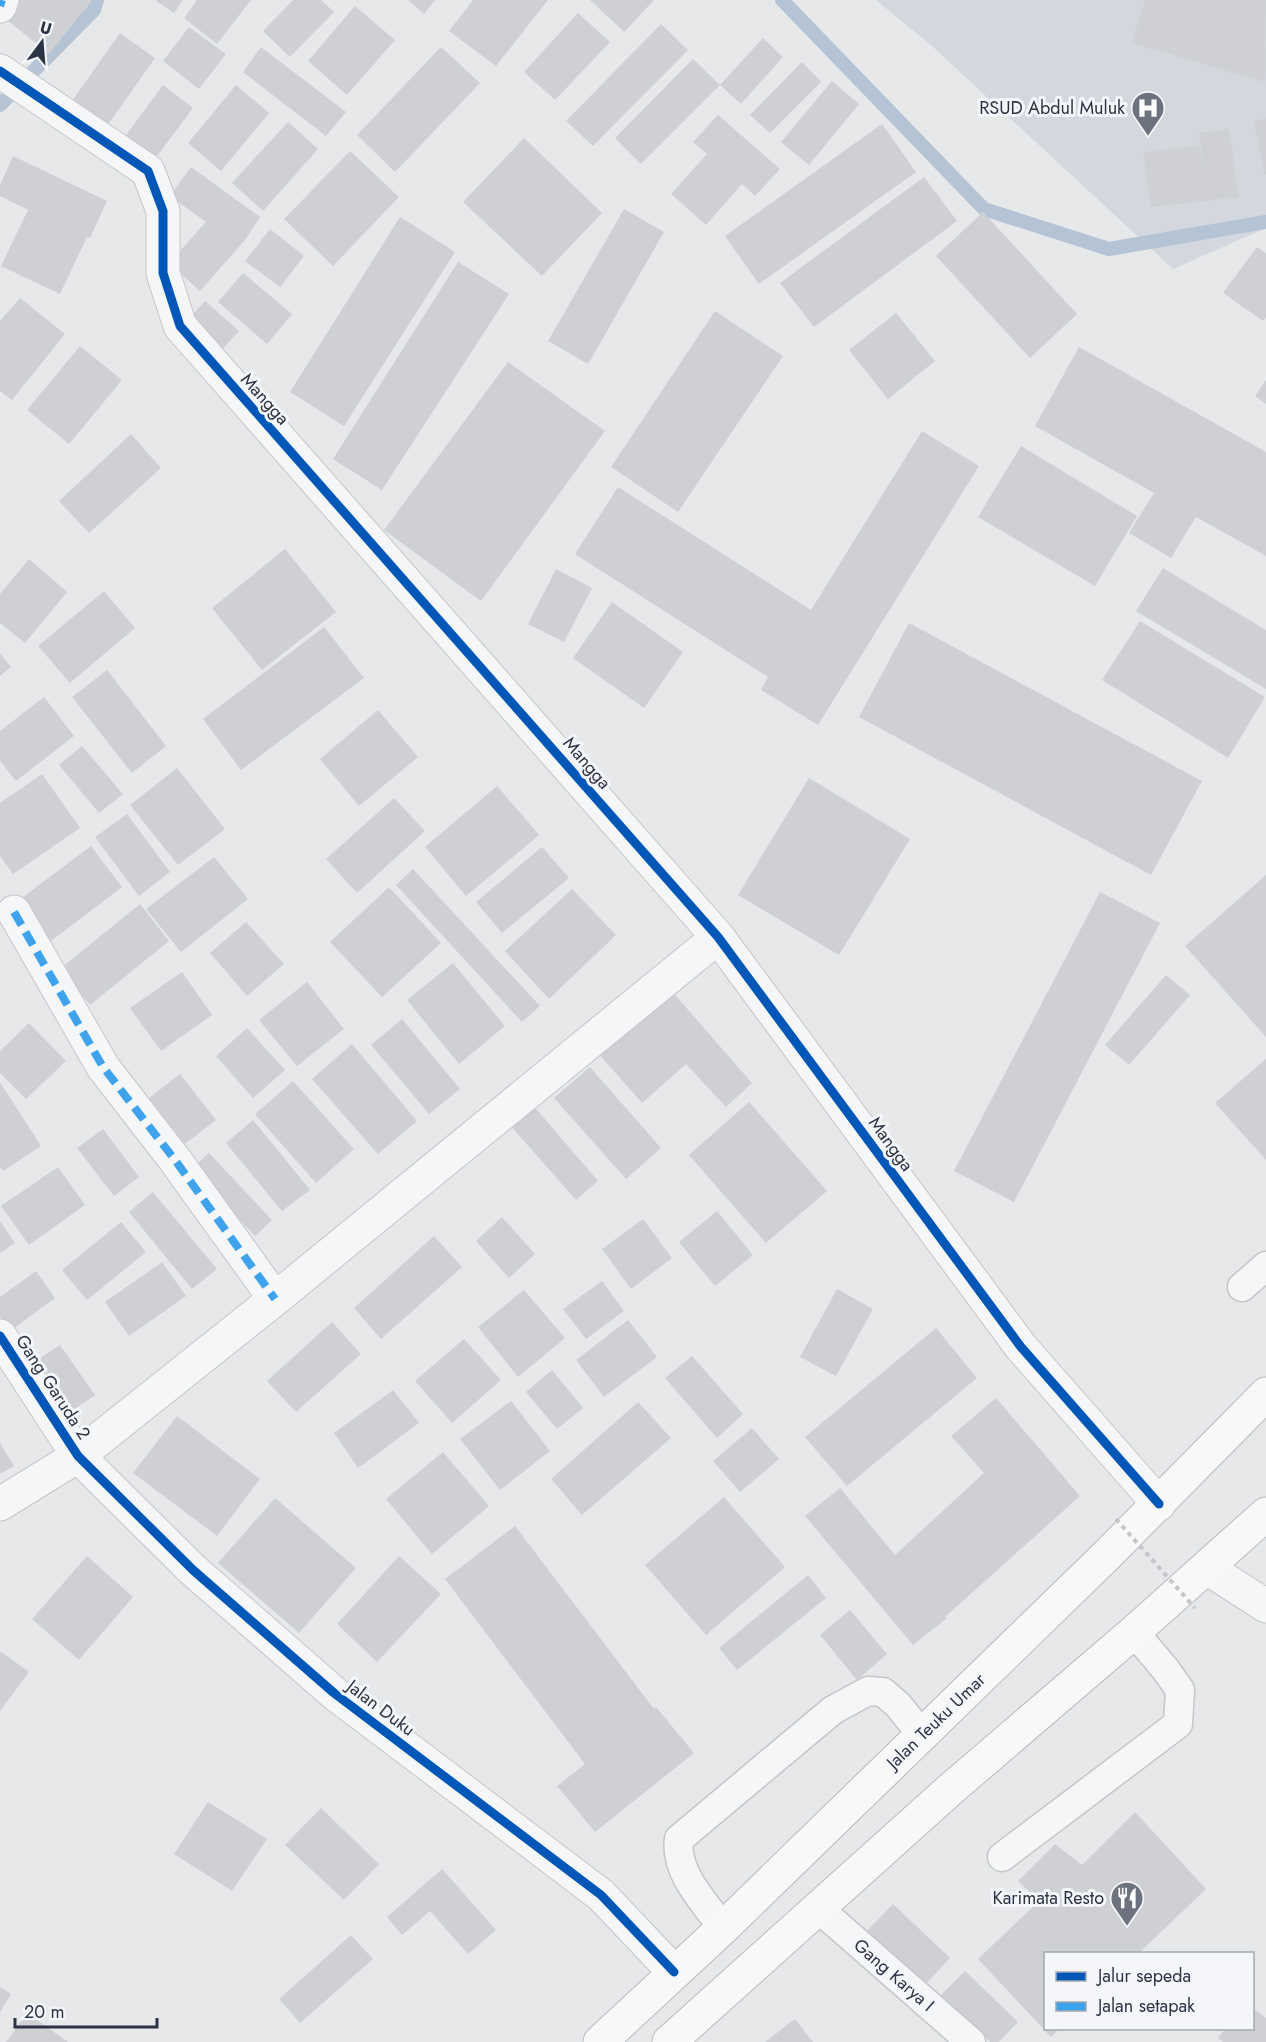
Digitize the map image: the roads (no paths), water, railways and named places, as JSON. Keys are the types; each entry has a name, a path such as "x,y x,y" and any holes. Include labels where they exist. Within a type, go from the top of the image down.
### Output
{"highway":[{"name":"Jalan Teuku Umar","path":"600,2042 723,1928 1160,1504 1266,1394"},
{"path":"669,2042 952,1788 1134,1632 1266,1514"}],"street":[{"path":"0,6 2,0"},
{"name":"Mangga","path":"0,71 148,171 163,211 163,273 180,326 718,937 1020,1347 1160,1504"},
{"path":"14,912 103,1067 175,1160 275,1299"},
{"path":"0,1504 78,1456 275,1299 718,937"},
{"name":"Gang Garuda 2","path":"0,1336 78,1456"},
{"name":"Jalan Duku","path":"78,1456 193,1570 325,1686 601,1895 675,1972"},
{"path":"1207,1568 1266,1606"}],"lane":[{"path":"1242,1287 1266,1266"},
{"path":"1002,1857 1178,1724 1180,1690 1134,1632"},
{"path":"723,1928 688,1880 677,1851 679,1839 833,1710 868,1691 883,1692 898,1705 922,1735"},
{"name":"Gang Karya I","path":"818,1908 971,2042"}],"waterway":[{"path":"0,105 94,10 97,0"},
{"path":"782,0 984,209 1109,249 1266,222"}],"place":[{"name":"RSUD Abdul Muluk","path":"1148,137"},
{"name":"Karimata Resto","path":"1127,1927"}]}
